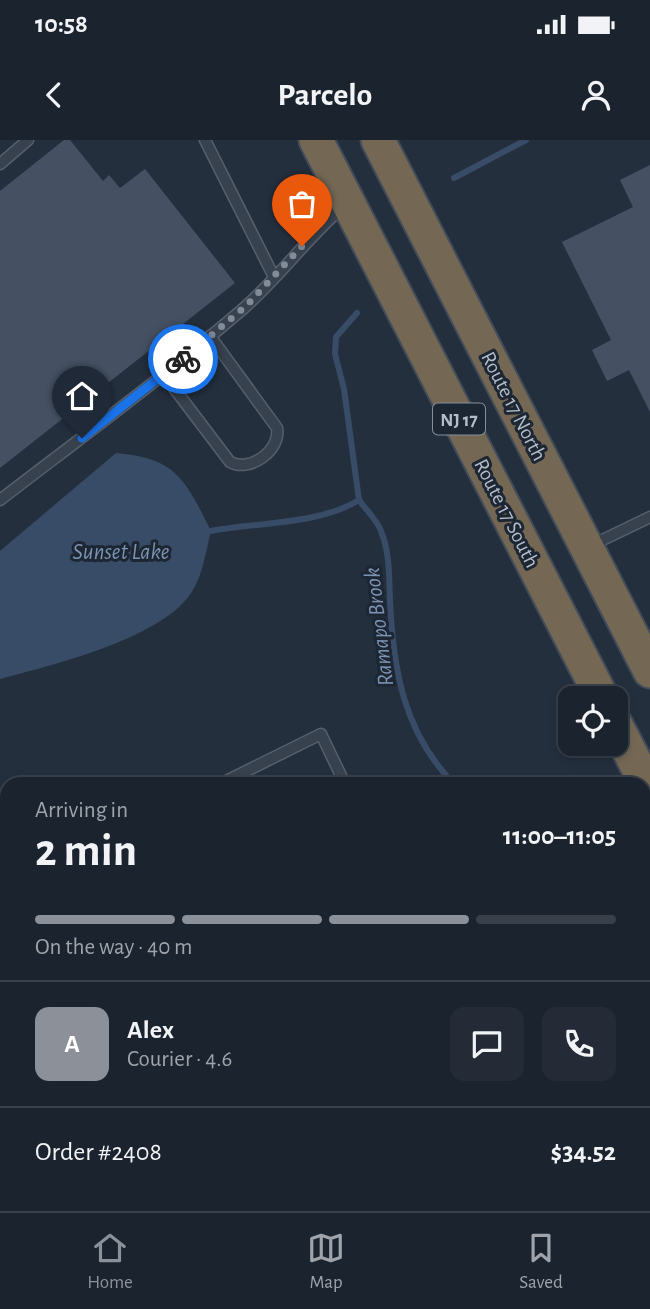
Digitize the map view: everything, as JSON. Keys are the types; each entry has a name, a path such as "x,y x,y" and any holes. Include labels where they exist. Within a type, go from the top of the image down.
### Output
{"highway":[{"name":"Route 17 South","path":"316,140 596,686"},
{"name":"Route 17 North","path":"385,148 650,671"},
{"path":"628,749 642,777"}],"lane":[{"path":"0,164 28,140"},
{"path":"205,140 274,277"},
{"path":"0,500 164,376 274,277 316,230 348,203"},
{"path":"164,376 230,461 239,467 250,465 275,447 279,438 277,428 210,336"},
{"path":"587,547 650,517"},
{"path":"234,777 321,734 342,777"}],"water":[{"name":"Sunset Lake","path":"116,453 152,460 166,466 176,474 194,498 211,531 194,589 174,612 128,638 74,658 0,679 0,551"}],"building":[{"path":"64,140 70,140 103,181 109,175 120,188 145,169 235,283 0,468 0,191"},
{"path":"650,165 650,412 629,370 607,381 592,350 611,340 562,242 633,207 620,180"}],"waterway":[{"name":"Ramapo Brook","path":"454,178 526,140"},
{"name":"Ramapo Brook","path":"211,531 307,518 343,508 359,500 344,389 335,354 336,337 357,313"},
{"name":"Ramapo Brook","path":"359,500 374,519 384,539 394,651 404,699 423,744 448,777"}],"way so far":[{"path":"183,359 246,306 302,246"}],"route":[{"path":"82,438 183,359"}]}
